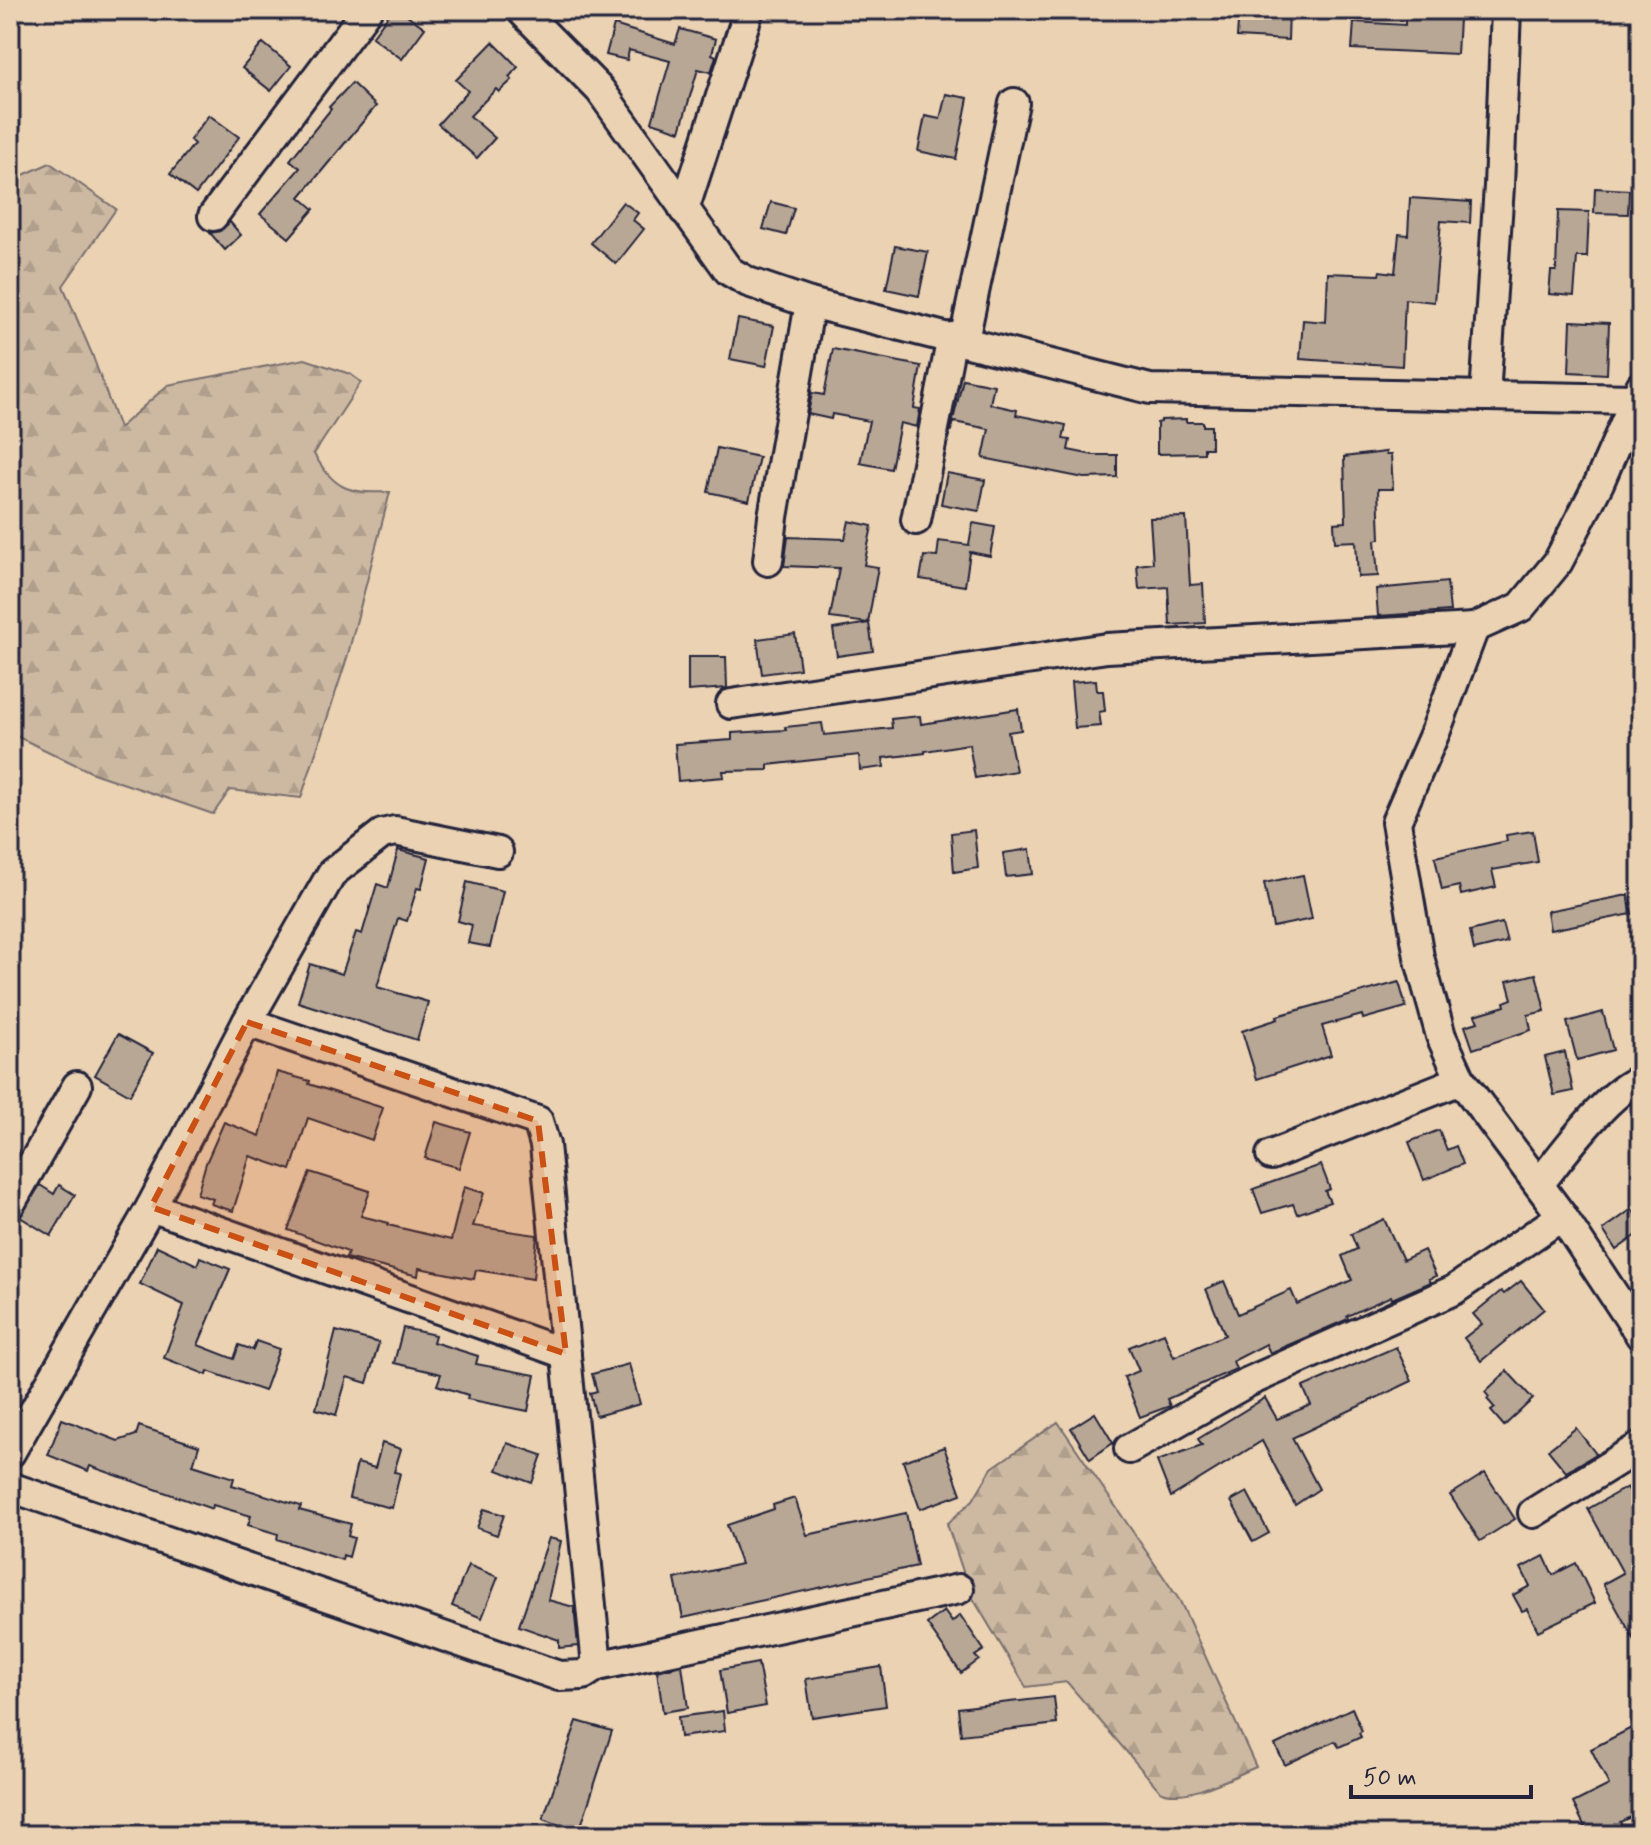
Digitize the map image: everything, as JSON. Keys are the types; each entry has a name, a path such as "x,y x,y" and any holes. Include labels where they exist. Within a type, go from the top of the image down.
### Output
{"street":[{"path":"213,216 367,10"},
{"path":"521,10 600,90 729,271 748,282 810,303 1150,389 1485,396 1637,392 1599,483 1558,562 1521,607 1474,628 1107,648 731,704"},
{"path":"684,210 749,10"},
{"path":"1485,396 1499,186 1506,10"},
{"path":"916,520 1014,103"},
{"path":"768,561 810,303"},
{"path":"1474,628 1436,730 1396,822 1419,957 1441,1036 1461,1080 1562,1216 1641,1336"},
{"path":"10,1453 151,1207 247,1022 332,873 382,834 395,831 498,852"},
{"path":"247,1022 538,1121 545,1145 597,1666"},
{"path":"1271,1155 1461,1080"},
{"path":"1539,1184 1608,1102 1641,1080"},
{"path":"10,1204 77,1086"},
{"path":"151,1207 566,1354"},
{"path":"1129,1449 1248,1382 1454,1290 1562,1216"},
{"path":"1533,1513 1641,1446"},
{"path":"10,1487 559,1676 583,1675 597,1666 959,1589"}],"highlighted area":[{"path":"247,1022 538,1121 566,1354 151,1207"}],"green space":[{"path":"50,163 116,209 63,286 119,428 168,385 305,359 350,374 361,382 314,454 329,476 344,487 364,492 390,492 347,658 301,798 230,790 213,814 93,773 10,733 10,181"},
{"path":"1058,1422 1180,1601 1256,1767 1195,1791 1170,1794 1160,1791 1067,1682 1026,1687 971,1595 947,1524 973,1500 992,1468"}],"building":[{"path":"392,10 400,10 425,28 402,59 372,37"},
{"path":"1239,10 1289,10 1288,40 1237,37"},
{"path":"1405,15 1459,19 1457,54 1352,49 1354,22 1405,25"},
{"path":"614,25 675,44 680,29 716,39 712,54 716,56 711,72 698,69 680,131 652,122 670,61 629,50 627,60 606,55"},
{"path":"493,42 518,67 509,77 512,80 499,92 496,89 470,116 495,138 477,158 438,124 468,91 456,80"},
{"path":"263,43 291,66 271,91 242,68"},
{"path":"352,83 376,106 300,197 314,209 289,238 260,214 300,168 290,160 331,109 329,107"},
{"path":"946,94 968,98 956,159 918,151 925,116 940,119"},
{"path":"209,115 239,137 196,194 170,174 194,144 190,140"},
{"path":"1595,188 1629,190 1628,214 1594,213"},
{"path":"1410,198 1471,202 1470,223 1441,221 1434,302 1405,299 1402,366 1300,359 1303,320 1326,322 1328,273 1395,273 1399,234 1408,235"},
{"path":"623,202 638,213 633,220 644,229 616,264 591,243"},
{"path":"771,202 794,208 786,235 763,229"},
{"path":"1558,211 1589,212 1587,257 1577,257 1574,296 1549,294 1551,271 1556,271"},
{"path":"230,222 241,235 225,250 210,233 220,231"},
{"path":"895,246 928,252 919,296 886,289"},
{"path":"738,319 774,326 766,366 730,359"},
{"path":"1571,321 1609,323 1607,374 1569,372"},
{"path":"833,349 921,366 914,408 920,409 917,427 900,423 891,469 860,463 869,421 832,414 831,419 808,414 812,393 824,395"},
{"path":"963,379 994,385 990,404 1017,410 1016,415 1066,425 1063,439 1070,440 1068,450 1093,455 1117,455 1117,477 1084,478 983,458 989,429 954,422 950,433"},
{"path":"1186,419 1186,422 1203,422 1203,426 1211,426 1211,448 1204,448 1204,453 1157,454 1157,423 1161,420"},
{"path":"717,448 759,457 749,501 708,492"},
{"path":"1386,452 1386,455 1391,455 1393,489 1378,489 1380,539 1375,540 1378,576 1358,577 1356,541 1335,542 1334,523 1346,522 1344,457"},
{"path":"947,473 985,480 979,511 941,504"},
{"path":"1186,517 1190,585 1203,584 1205,623 1170,625 1168,587 1139,589 1137,565 1153,563 1150,518"},
{"path":"849,521 872,526 864,565 878,567 868,623 830,618 839,568 784,566 788,537 845,539"},
{"path":"973,523 995,527 990,556 970,552 965,586 920,579 924,556 937,557 939,541 969,545"},
{"path":"1447,582 1450,611 1378,616 1376,589"},
{"path":"869,623 873,651 837,656 833,629"},
{"path":"795,634 800,669 762,674 757,639"},
{"path":"688,657 726,657 727,688 688,691"},
{"path":"1096,680 1097,691 1103,691 1105,711 1099,712 1101,726 1075,728 1071,682"},
{"path":"1018,709 1021,730 1008,732 1016,771 975,778 969,744 883,758 884,767 860,770 859,755 768,765 768,770 723,771 724,777 678,781 675,744 732,740 732,733 786,730 785,727 822,723 824,735 892,728 891,719 920,716 921,724"},
{"path":"974,830 978,868 954,872 951,833"},
{"path":"1533,831 1538,862 1492,870 1496,887 1461,895 1459,886 1442,890 1435,857 1507,841 1506,835"},
{"path":"1030,849 1033,874 1006,877 1003,853"},
{"path":"398,850 429,858 421,889 417,888 407,921 398,918 377,987 428,1002 417,1040 298,1002 310,964 342,974 356,932 362,934 377,884 388,888"},
{"path":"1303,875 1312,919 1273,927 1264,883"},
{"path":"467,882 503,891 490,947 468,943 472,925 458,921"},
{"path":"1628,895 1632,914 1550,930 1547,911"},
{"path":"1502,923 1507,942 1474,950 1470,931"},
{"path":"1536,974 1545,1011 1528,1015 1531,1030 1473,1049 1465,1026 1478,1022 1475,1015 1505,1006 1504,1002 1512,999 1507,981"},
{"path":"1399,982 1406,1007 1322,1026 1331,1055 1257,1079 1242,1031 1278,1019 1277,1016"},
{"path":"1603,1012 1613,1050 1577,1060 1567,1022"},
{"path":"118,1034 153,1053 130,1095 95,1075"},
{"path":"1565,1052 1573,1091 1554,1095 1545,1057"},
{"path":"277,1072 383,1108 372,1140 308,1118 291,1170 250,1156 233,1211 211,1204 213,1199 197,1194 206,1163 224,1122 260,1136"},
{"path":"436,1122 470,1132 459,1168 425,1158"},
{"path":"1439,1130 1447,1150 1456,1146 1463,1164 1424,1180 1409,1142"},
{"path":"1321,1165 1330,1189 1325,1191 1330,1202 1297,1214 1293,1204 1262,1213 1253,1189"},
{"path":"310,1172 370,1191 361,1216 451,1240 464,1187 484,1193 473,1226 537,1235 533,1279 476,1270 474,1279 419,1268 418,1276 346,1258 348,1252 288,1230"},
{"path":"40,1185 54,1194 59,1185 75,1195 51,1236 20,1217"},
{"path":"1632,1209 1641,1223 1641,1232 1616,1250 1603,1230"},
{"path":"1384,1219 1403,1260 1424,1250 1436,1276 1429,1279 1431,1282 1392,1299 1391,1296 1347,1316 1348,1319 1270,1353 1266,1344 1233,1361 1236,1369 1167,1399 1170,1406 1140,1417 1124,1377 1139,1371 1129,1347 1164,1333 1174,1357 1225,1335 1206,1289 1224,1281 1238,1314 1291,1290 1297,1304 1352,1280 1342,1256 1357,1249 1351,1234"},
{"path":"157,1246 197,1265 200,1257 230,1269 198,1345 234,1359 239,1345 253,1350 256,1341 279,1349 264,1391 208,1371 207,1375 164,1358 184,1305 140,1284"},
{"path":"1521,1281 1544,1309 1481,1361 1464,1338 1482,1324 1473,1314 1501,1291 1504,1294"},
{"path":"403,1328 435,1335 433,1342 478,1356 476,1364 535,1375 528,1411 467,1399 468,1395 437,1385 441,1374 394,1363"},
{"path":"336,1331 379,1343 367,1383 347,1377 336,1415 316,1409"},
{"path":"1396,1347 1412,1381 1292,1438 1319,1489 1295,1505 1262,1441 1171,1497 1157,1461 1202,1445 1198,1439 1265,1398 1277,1419 1311,1405 1303,1387"},
{"path":"629,1364 640,1404 596,1416 590,1393 597,1391 592,1374"},
{"path":"1507,1371 1533,1399 1504,1426 1491,1411 1495,1408 1485,1392"},
{"path":"1095,1413 1113,1443 1090,1459 1071,1428"},
{"path":"62,1419 118,1441 136,1435 139,1426 199,1446 193,1465 234,1478 232,1485 301,1506 299,1510 351,1524 348,1536 354,1538 349,1557 343,1555 342,1560 277,1539 278,1534 248,1525 251,1516 213,1505 212,1509 90,1466 88,1471 48,1455"},
{"path":"1576,1428 1596,1454 1566,1472 1548,1450"},
{"path":"382,1443 401,1449 394,1472 400,1473 392,1508 349,1498 357,1463 375,1468"},
{"path":"507,1443 542,1455 532,1483 497,1470"},
{"path":"944,1447 961,1494 920,1509 903,1461"},
{"path":"1485,1473 1515,1519 1480,1541 1450,1495"},
{"path":"1627,1487 1641,1512 1641,1652 1603,1584 1623,1573 1588,1509"},
{"path":"1247,1492 1269,1533 1253,1542 1231,1501"},
{"path":"795,1498 807,1535 906,1513 917,1566 683,1618 675,1579 741,1564 727,1525 774,1509 773,1505"},
{"path":"484,1509 504,1515 497,1535 477,1528"},
{"path":"549,1538 561,1541 548,1600 574,1607 578,1646 559,1648 559,1640 519,1626"},
{"path":"1544,1556 1553,1575 1576,1563 1595,1603 1538,1631 1527,1609 1522,1611 1513,1595 1530,1586 1521,1568"},
{"path":"468,1565 498,1577 482,1618 452,1606"},
{"path":"944,1611 952,1622 960,1615 984,1650 975,1656 979,1660 961,1673 927,1624"},
{"path":"758,1663 766,1706 727,1713 720,1670"},
{"path":"682,1665 688,1708 663,1712 657,1671"},
{"path":"881,1667 886,1706 812,1717 806,1679"},
{"path":"1054,1697 1057,1724 961,1735 958,1708"},
{"path":"1352,1708 1362,1731 1359,1733 1361,1737 1339,1747 1335,1741 1285,1765 1275,1745"},
{"path":"723,1711 725,1731 680,1737 678,1717"},
{"path":"577,1721 612,1731 579,1832 543,1819"},
{"path":"1641,1723 1641,1812 1620,1822 1626,1835 1589,1835 1573,1803 1609,1785 1591,1749"}]}
